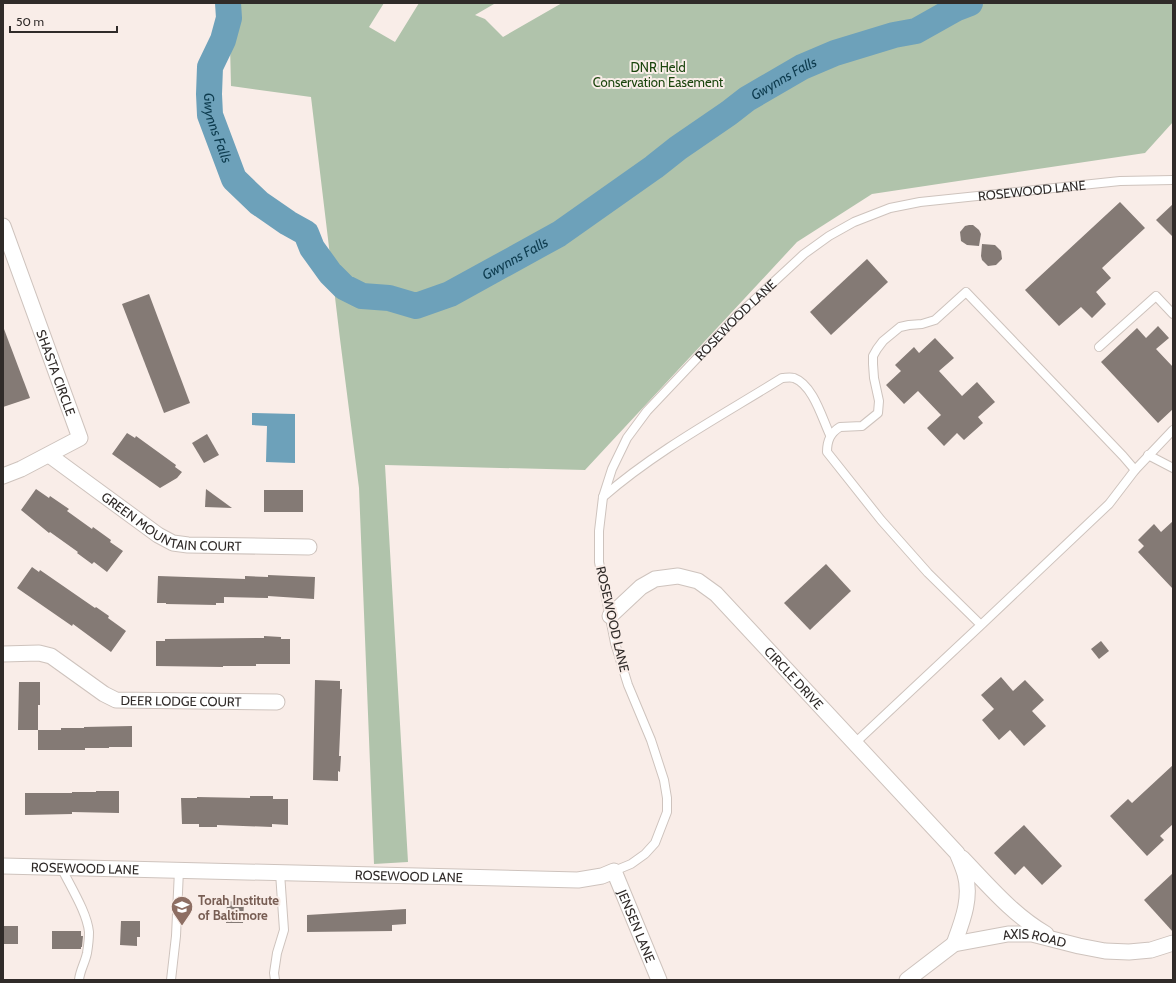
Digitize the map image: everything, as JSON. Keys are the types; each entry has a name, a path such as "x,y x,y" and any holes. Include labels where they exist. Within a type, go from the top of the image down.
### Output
{"street":[{"name":"SHASTA CIRCLE","path":"3,226 80,438 21,469 3,476"},
{"name":"GREEN MOUNTAIN COURT","path":"49,455 158,535 173,543 188,545 309,547"},
{"name":"CIRCLE DRIVE","path":"610,616 641,587 654,579 678,576 698,581 716,594 1005,904 1034,927 1056,940"},
{"name":"DEER LODGE COURT","path":"3,654 39,654 51,656 104,694 116,700 277,702"},
{"name":"CIRCLE DRIVE","path":"954,944 964,918 967,897 965,875 957,853"},
{"name":"ROSEWOOD LANE","path":"3,866 578,880 602,876 614,872"},
{"name":"JENSEN LANE","path":"614,872 659,980"},
{"name":"AXIS ROAD","path":"907,980 954,944 1008,934 1032,934 1079,946 1129,952 1151,950 1173,943"}],"lane":[{"name":"ROSEWOOD LANE","path":"614,872 631,864 645,854 655,843 666,812 667,798 664,780 651,740 626,678 615,643 599,562 599,531 603,497 612,469 627,438 647,411 736,317 804,254 829,236 854,222 883,211 920,202 1120,181 1173,180"},
{"path":"982,625 928,573 881,520 827,452 827,443 830,436 840,427 862,426 878,413 879,401 874,378 873,356 883,341 900,327 922,324 935,320 966,292 1135,470"},
{"path":"1100,347 1156,296 1173,314"},
{"path":"603,497 626,476 782,378 793,378 808,388 813,396 830,436"},
{"path":"855,743 1109,504 1135,470 1173,430"},
{"path":"1148,455 1173,468"},
{"path":"61,867 80,907 89,932 87,954 79,980"},
{"path":"171,980 176,936 179,870"},
{"path":"275,980 274,973 277,953 284,930 280,873"}],"green space":[{"name":"DNR Held Conservation Easement","path":"229,3 384,3 369,27 395,42 419,3 494,4 475,15 485,19 503,37 562,3 1173,3 1173,122 1145,153 872,194 797,242 585,470 385,465 408,862 374,864 359,488 311,97 231,86"}],"water":[{"path":"252,413 295,414 295,463 266,462 267,426 252,425"}],"building":[{"path":"1120,202 1145,228 1102,268 1111,278 1096,292 1106,304 1092,318 1081,307 1059,326 1025,290"},
{"path":"1173,204 1173,237 1156,220"},
{"path":"973,225 981,234 979,246 967,245 961,241 960,232 965,226"},
{"path":"982,244 995,245 1001,251 1002,259 996,265 988,266 982,260"},
{"path":"867,259 888,282 831,335 810,312"},
{"path":"149,294 190,403 164,413 122,304"},
{"path":"1158,326 1169,338 1156,349 1173,367 1173,409 1158,423 1101,362 1137,328 1146,338"},
{"path":"3,329 30,398 3,407"},
{"path":"935,338 954,358 939,371 962,396 977,382 995,402 978,417 983,423 964,440 957,433 944,446 927,428 941,415 918,391 904,404 886,385 901,371 895,365 914,347 919,353"},
{"path":"127,433 135,438 136,436 176,465 175,467 182,472 177,478 160,488 112,454"},
{"path":"207,434 219,455 204,463 192,443"},
{"path":"36,489 49,498 50,496 69,509 67,511 92,529 93,527 123,551 107,572 94,562 92,564 77,553 78,552 50,532 49,533 21,510"},
{"path":"206,489 232,508 205,507"},
{"path":"264,490 303,490 303,512 264,512"},
{"path":"1173,521 1173,589 1138,552 1144,546 1138,540 1154,524 1161,532"},
{"path":"826,564 851,591 810,630 784,603"},
{"path":"32,567 39,572 40,570 95,608 96,607 126,631 111,652 73,624 72,626 17,588"},
{"path":"268,575 315,577 314,599 268,596 268,598 224,597 224,603 216,603 216,605 157,603 158,576 245,579 245,576 268,577"},
{"path":"264,636 290,639 290,664 256,664 256,666 223,667 156,666 156,641 165,641 165,639 264,638"},
{"path":"1101,641 1109,651 1099,659 1091,649"},
{"path":"1001,677 1013,691 1025,680 1044,700 1032,711 1046,726 1024,746 1010,730 999,740 982,720 994,709 981,695"},
{"path":"315,680 340,681 340,689 342,689 339,756 341,756 338,781 313,780"},
{"path":"19,682 40,682 38,730 18,730"},
{"path":"132,726 132,747 85,748 85,750 38,750 38,730"},
{"path":"1173,765 1173,824 1160,836 1164,840 1147,856 1110,816 1128,799 1132,803"},
{"path":"119,791 119,813 72,812 72,814 25,815 25,793 72,793"},
{"path":"250,796 273,796 273,799 288,799 288,825 272,824 272,827 217,825 217,827 199,827 199,824 182,824 181,798 250,798"},
{"path":"1024,825 1062,866 1042,885 1024,866 1015,875 994,853"},
{"path":"1173,873 1173,932 1144,900"},
{"path":"227,901 244,902 243,923 226,923"},
{"path":"406,909 406,924 392,925 392,931 307,932 307,915"},
{"path":"121,921 140,921 140,937 137,937 137,946 120,945"},
{"path":"3,926 18,926 18,944 3,944"},
{"path":"52,931 81,931 81,936 83,936 81,949 52,949"}],"waterway":[{"name":"Gwynns Falls","path":"228,3 229,18 223,40 210,67 209,94 210,115 234,179 259,203 288,223 306,233 312,248 330,273 344,287 362,296 389,298 416,306 450,294 559,234 747,99 802,67 835,53 894,35 916,31 957,8 970,3"}],"place":[{"name":"Torah Institute of Baltimore","path":"182,926"}]}
